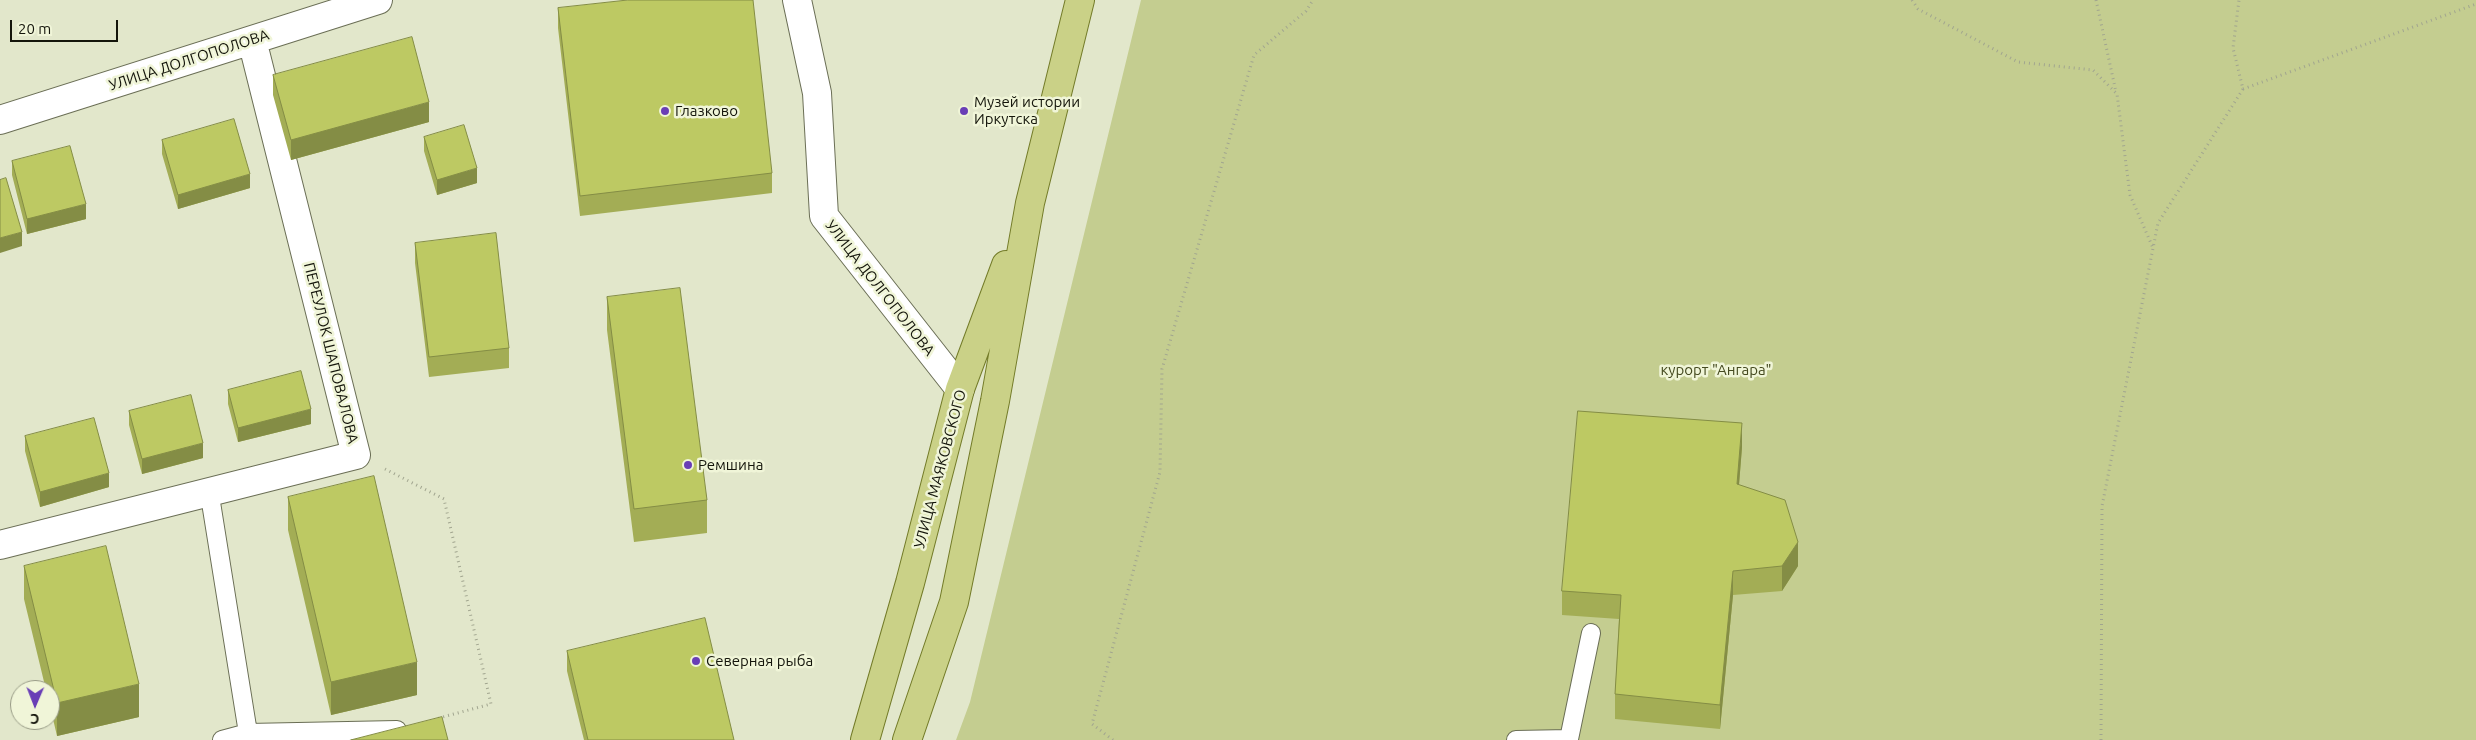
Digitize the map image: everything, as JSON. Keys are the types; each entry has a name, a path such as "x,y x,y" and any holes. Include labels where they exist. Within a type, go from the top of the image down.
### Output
{"main road":[{"name":"УЛИЦА МАЯКОВСКОГО","path":"907,740 954,602 995,401 1030,203 1080,0"},
{"name":"УЛИЦА МАЯКОВСКОГО","path":"865,740 910,582 960,389 1030,203"}],"street":[{"name":"УЛИЦА ДОЛГОПОЛОВА","path":"0,120 378,0"},
{"name":"УЛИЦА ДОЛГОПОЛОВА","path":"797,0 817,93 824,216 960,389"},
{"name":"ПЕРЕУЛОК ШАПОВАЛОВА","path":"0,545 209,490 356,454 252,40"}],"lane":[{"path":"209,490 248,733"},
{"path":"1516,740 1569,739 1591,633"},
{"path":"222,740 248,733 397,730"}],"path":[{"path":"1113,740 1092,724 1160,472 1162,370 1254,55 1306,11 1313,0"},
{"path":"1912,0 1918,9 2018,62 2093,70 2117,94"},
{"path":"2096,0 2117,94 2130,195 2153,249"},
{"path":"2239,0 2233,48 2243,89"},
{"path":"2101,740 2102,506 2158,223 2243,89 2476,4"},
{"path":"356,454 444,499 491,704 397,730"}],"green space":[{"name":"курорт \"Ангара\"","path":"1141,0 2476,0 2476,740 956,740 970,702"}],"building":[{"name":"Глазково","path":"628,0 753,0 772,173 580,196 558,8"},
{"path":"412,37 429,102 291,140 273,75"},
{"path":"234,119 250,174 178,195 162,140"},
{"path":"464,125 477,168 437,180 424,137"},
{"path":"70,146 86,204 27,219 12,161"},
{"path":"6,178 22,232 0,238 0,180"},
{"path":"496,233 509,348 429,357 415,243"},
{"path":"680,288 707,500 634,509 607,297"},
{"path":"301,371 311,409 238,428 228,390"},
{"path":"191,395 203,443 142,459 129,411"},
{"path":"1578,411 1742,423 1737,484 1785,500 1798,542 1782,566 1733,571 1720,705 1615,694 1621,595 1562,591"},
{"path":"94,418 109,473 40,492 25,436"},
{"path":"374,476 417,662 331,682 288,497"},
{"path":"106,546 139,684 60,702 60,680 51,680 24,566"},
{"path":"705,618 734,740 588,740 567,651"},
{"path":"442,717 448,740 351,740"}],"place":[{"name":"Глазково","path":"665,111"},
{"name":"Музей истории Иркутска","path":"964,111"},
{"name":"Ремшина","path":"688,465"},
{"name":"Северная рыба","path":"696,661"}]}
